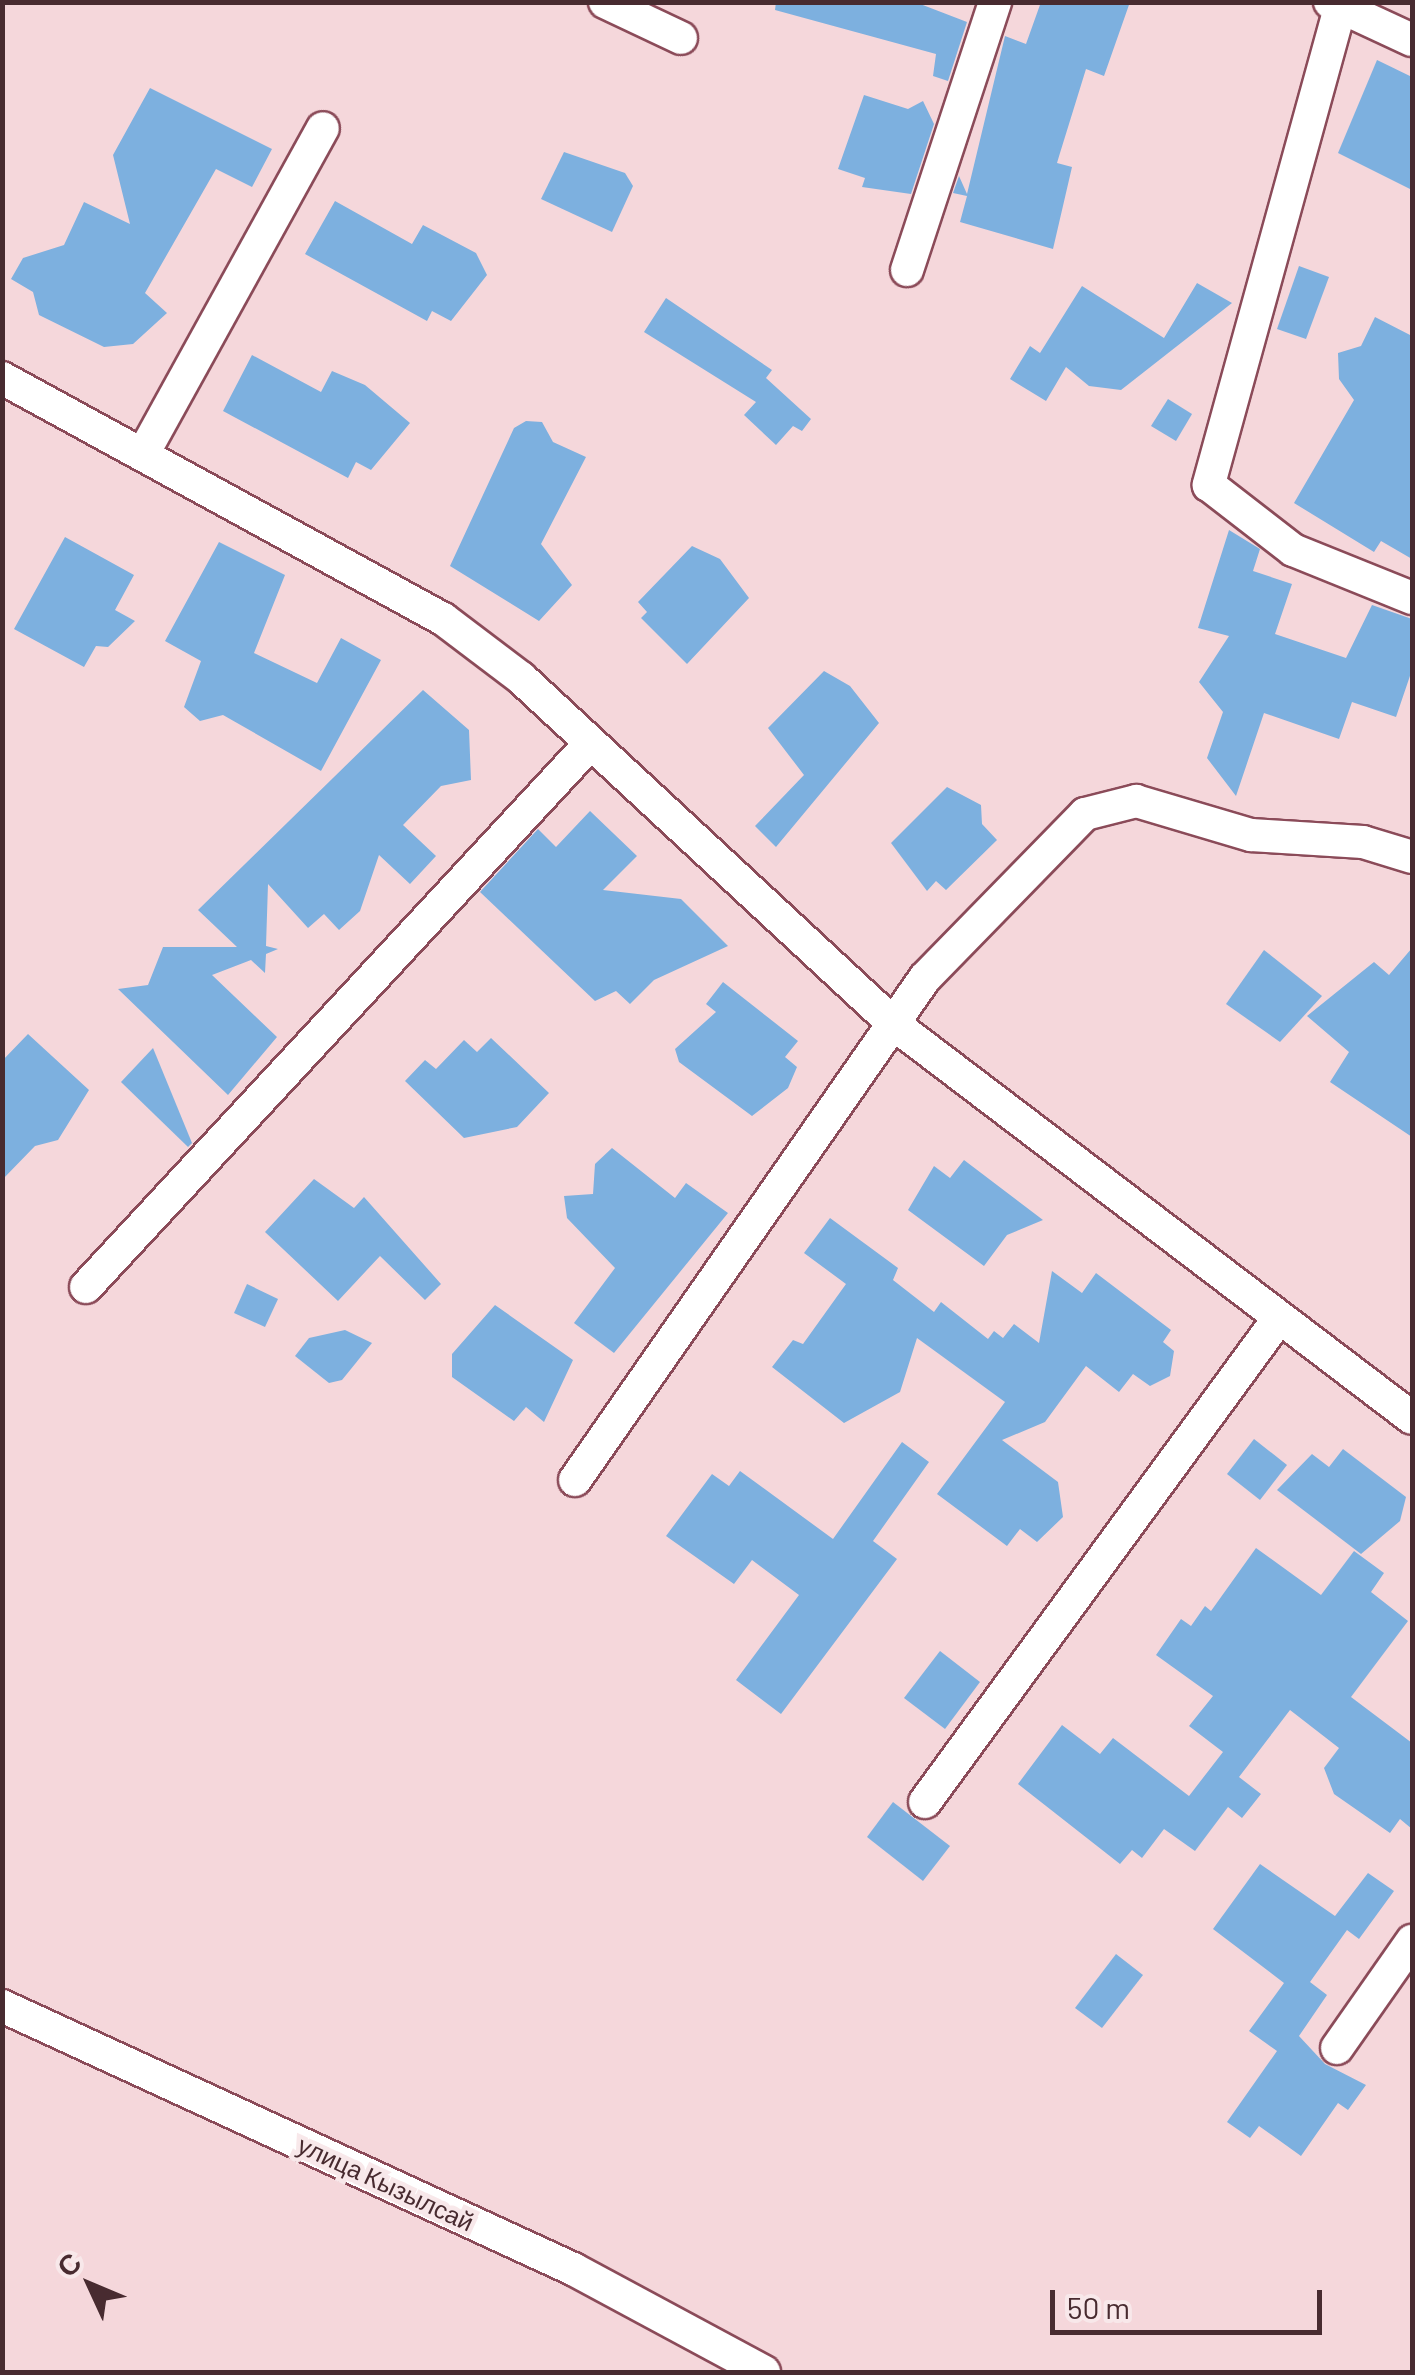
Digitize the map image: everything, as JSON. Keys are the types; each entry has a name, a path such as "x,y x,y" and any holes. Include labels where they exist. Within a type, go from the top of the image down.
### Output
{"street":[{"path":"605,2 681,38"},
{"path":"906,270 995,2"},
{"path":"1412,40 1335,5 1208,485 1293,550 1412,598"},
{"path":"143,454 323,128"},
{"path":"2,378 443,619 895,1025 1412,1418"},
{"path":"86,1287 588,746"},
{"path":"575,1480 925,978 1085,814 1136,801 1251,835 1363,842 1412,856"},
{"path":"925,1802 1278,1318"},
{"path":"1337,2048 1412,1941"},
{"name":"улица Кызылсай","path":"2,2006 573,2269 764,2372"}],"building":[{"path":"776,2 915,2 967,22 948,81 933,76 936,54 775,10"},
{"path":"1041,2 1130,2 1104,76 1086,69 1057,163 1072,167 1053,249 960,222 967,196 953,193 959,176 967,194 1005,36 1026,44"},
{"path":"1377,60 1412,77 1412,190 1338,153"},
{"path":"150,88 272,149 252,187 216,169 145,293 167,313 133,344 104,347 39,315 33,292 11,279 23,258 64,245 84,202 130,224 113,155"},
{"path":"864,95 908,109 923,101 934,124 911,194 862,187 865,178 838,169"},
{"path":"564,152 625,173 633,186 612,232 541,199"},
{"path":"335,201 412,244 423,225 476,253 487,275 451,321 432,311 427,321 305,254"},
{"path":"1299,266 1329,277 1306,339 1277,329"},
{"path":"1197,283 1232,303 1121,390 1089,386 1066,367 1046,401 1010,379 1030,346 1040,353 1082,286 1164,338"},
{"path":"666,298 772,370 766,378 811,419 802,431 793,426 776,445 744,415 756,402 644,332"},
{"path":"1375,317 1412,336 1412,559 1381,541 1374,552 1294,503 1354,400 1339,379 1338,353 1361,346"},
{"path":"252,355 321,392 332,371 365,385 410,423 371,470 356,462 348,478 223,411"},
{"path":"1168,399 1192,414 1176,441 1151,426"},
{"path":"526,421 542,422 553,442 586,457 541,544 572,585 539,621 450,566 514,428"},
{"path":"1229,530 1260,549 1253,571 1292,584 1275,634 1346,658 1372,605 1412,619 1412,670 1396,717 1352,702 1339,739 1264,713 1236,796 1207,758 1223,712 1199,682 1229,636 1198,628"},
{"path":"65,537 134,575 115,610 135,621 108,647 96,646 84,667 14,629"},
{"path":"219,542 285,575 254,653 317,683 341,638 381,660 321,771 223,715 200,721 184,707 201,661 165,641"},
{"path":"692,546 720,559 749,598 687,664 641,618 647,612 638,602"},
{"path":"824,671 850,686 879,723 776,847 755,826 804,775 768,728"},
{"path":"423,690 469,730 471,780 441,786 403,825 436,856 410,884 379,855 360,911 339,930 324,914 308,928 268,884 266,946 278,949 266,954 265,973 251,960 212,975 277,1037 228,1095 118,989 148,985 163,947 237,947 198,910"},
{"path":"947,787 981,805 982,824 997,840 946,890 936,881 927,891 891,843"},
{"path":"590,811 637,856 603,890 681,899 728,946 654,980 630,1004 616,991 595,1001 480,892 538,829 556,847"},
{"path":"1412,948 1412,1137 1330,1082 1349,1052 1307,1016 1374,962 1389,975"},
{"path":"1264,950 1322,996 1280,1042 1226,1004"},
{"path":"723,982 798,1041 785,1057 797,1067 788,1088 752,1116 679,1062 675,1049 716,1012 706,1004"},
{"path":"28,1034 89,1090 58,1140 35,1146 2,1180 2,1061"},
{"path":"491,1038 549,1093 517,1127 464,1138 405,1081 425,1060 436,1069 464,1040 477,1052"},
{"path":"153,1048 192,1143 188,1147 121,1082"},
{"path":"612,1148 675,1198 686,1183 728,1213 614,1353 574,1323 615,1268 567,1218 564,1196 593,1194 595,1164"},
{"path":"964,1160 1043,1220 1007,1235 984,1266 908,1210 934,1166 950,1178"},
{"path":"314,1179 354,1208 364,1197 441,1284 425,1300 380,1256 338,1301 265,1232"},
{"path":"830,1218 898,1268 893,1280 934,1312 941,1302 988,1339 994,1331 1003,1338 1014,1324 1039,1343 1052,1271 1082,1293 1096,1273 1171,1330 1163,1342 1174,1351 1170,1376 1150,1386 1133,1374 1119,1392 1086,1366 1045,1422 1002,1440 1058,1482 1063,1517 1037,1542 1020,1529 1007,1546 937,1494 1005,1402 917,1338 900,1392 844,1423 772,1367 793,1340 803,1344 846,1284 804,1253"},
{"path":"247,1284 278,1299 265,1327 234,1313"},
{"path":"495,1305 573,1360 544,1422 526,1407 514,1421 452,1377 452,1354"},
{"path":"345,1330 372,1343 342,1380 329,1383 295,1356 309,1338"},
{"path":"1254,1439 1287,1465 1260,1500 1227,1474"},
{"path":"902,1442 929,1462 873,1541 897,1559 781,1714 736,1680 799,1595 752,1560 734,1584 666,1536 712,1474 729,1486 740,1471 833,1539"},
{"path":"1343,1449 1406,1497 1400,1521 1361,1554 1277,1490 1312,1454 1329,1467"},
{"path":"1256,1548 1321,1595 1354,1551 1384,1573 1371,1592 1408,1621 1351,1697 1412,1743 1412,1829 1400,1819 1390,1833 1334,1794 1324,1768 1339,1748 1290,1710 1239,1777 1261,1794 1242,1818 1228,1807 1195,1851 1164,1829 1142,1858 1132,1850 1120,1864 1018,1784 1062,1725 1100,1754 1113,1738 1189,1796 1223,1752 1189,1726 1213,1696 1156,1655 1181,1619 1191,1626 1205,1606 1211,1611"},
{"path":"940,1651 980,1682 945,1729 904,1698"},
{"path":"893,1802 950,1846 923,1881 867,1837"},
{"path":"1260,1864 1335,1916 1368,1873 1394,1891 1359,1939 1347,1930 1310,1982 1327,1995 1299,2036 1325,2064 1366,2085 1348,2110 1338,2103 1301,2156 1259,2126 1250,2138 1227,2122 1277,2051 1249,2031 1284,1983 1213,1929"},
{"path":"1116,1954 1143,1975 1102,2028 1075,2008"}]}
